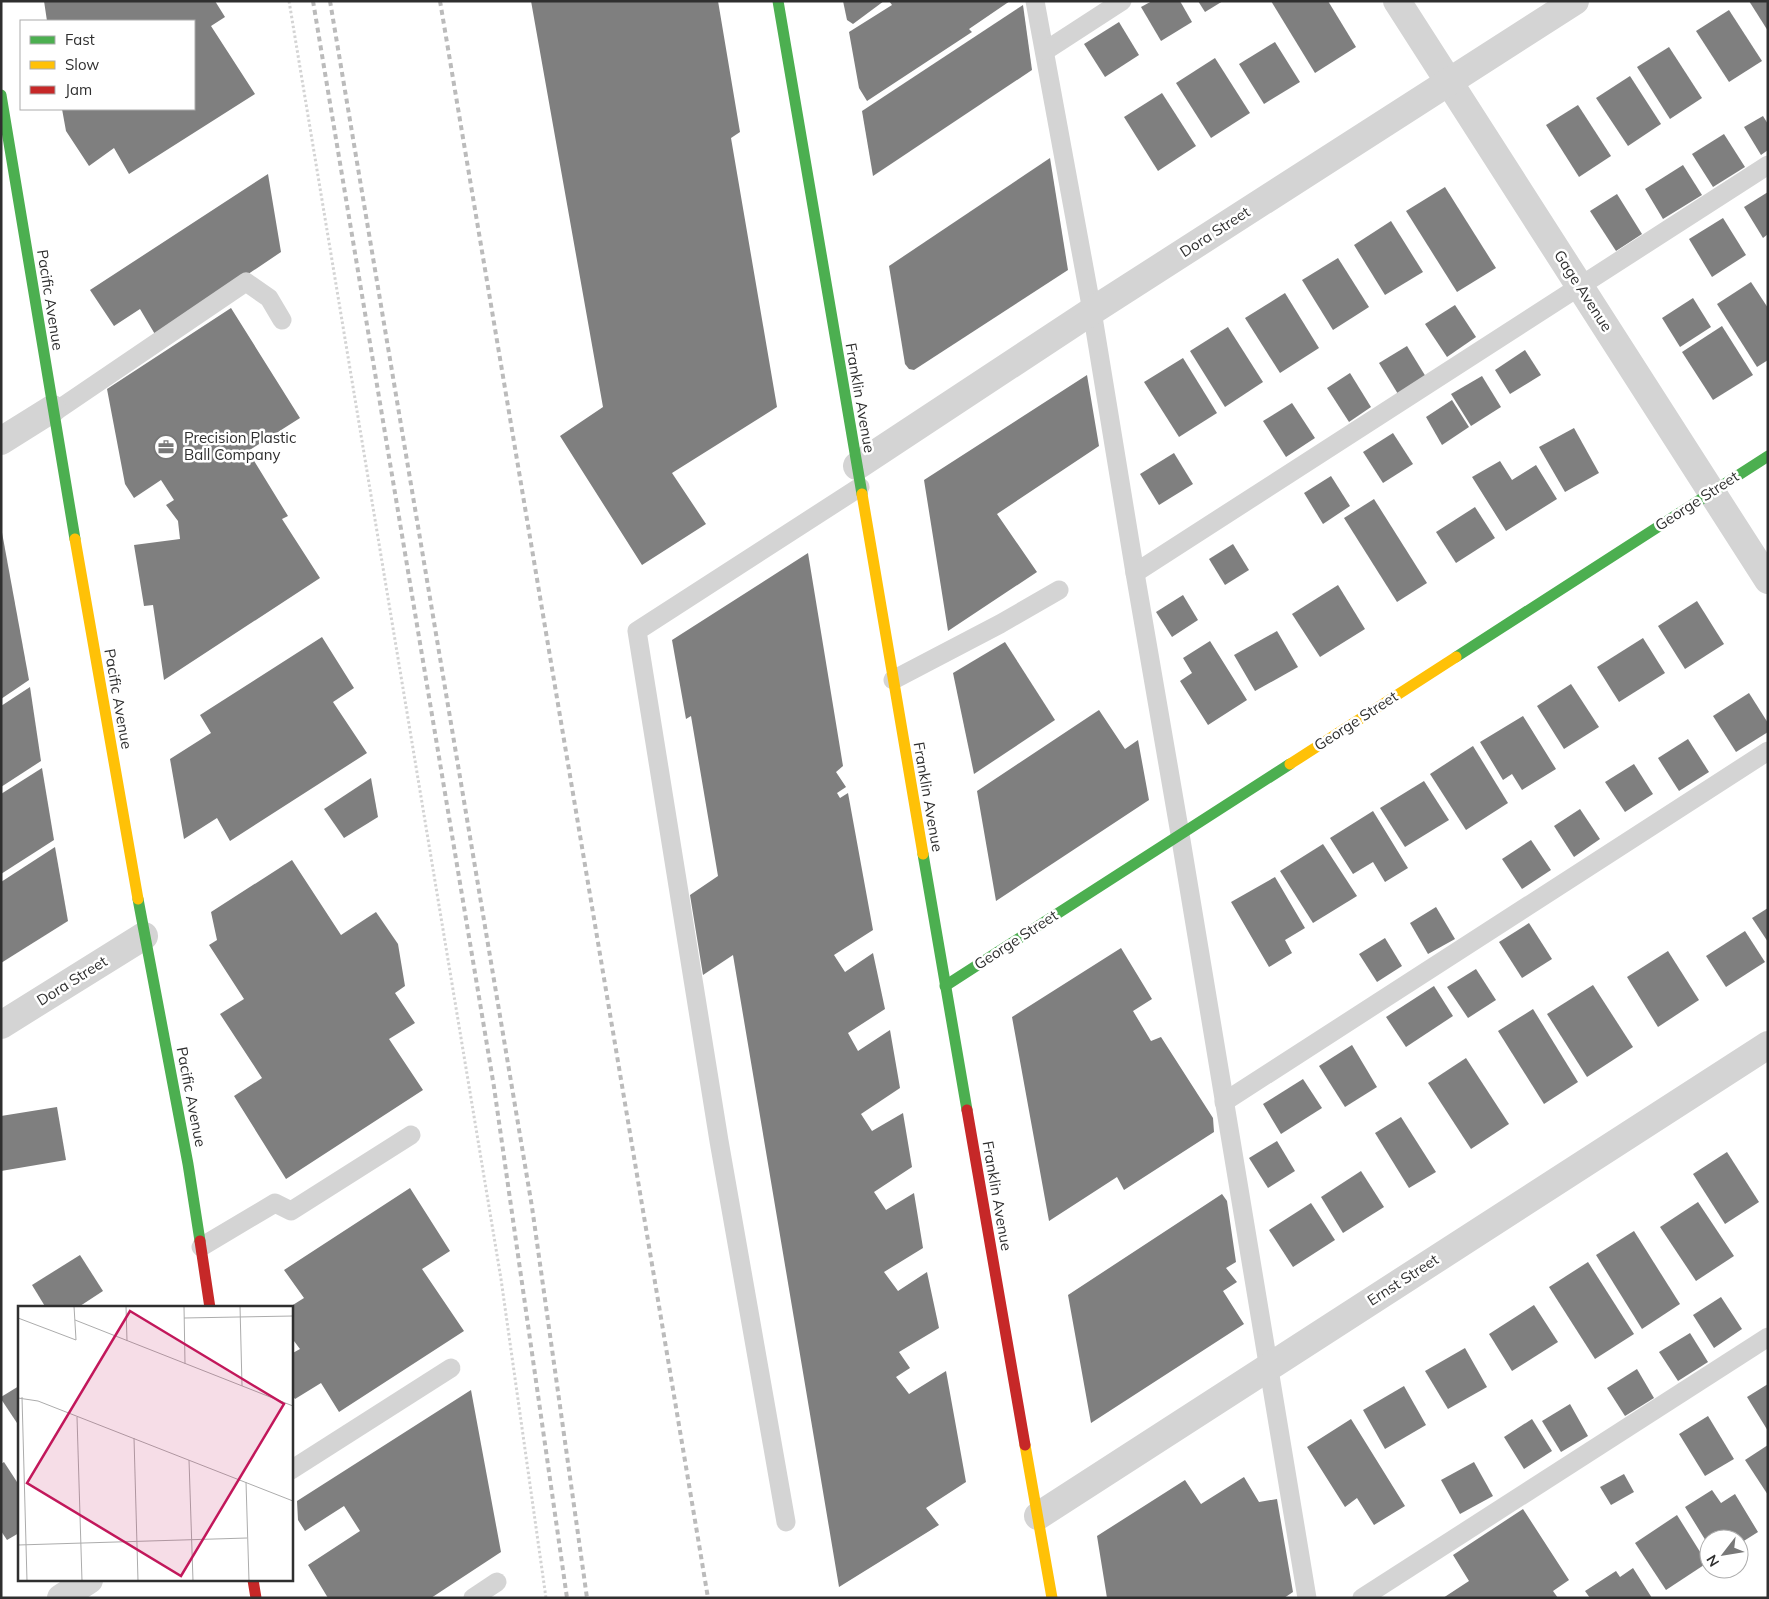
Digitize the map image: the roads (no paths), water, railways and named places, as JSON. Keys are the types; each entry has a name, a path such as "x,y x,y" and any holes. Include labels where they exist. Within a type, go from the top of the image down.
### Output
{"street":[{"name":"Franklin Avenue","path":"778,1 945,986 1052,1598"},
{"name":"Gage Avenue","path":"1397,1 1768,580"},
{"name":"Dora Street","path":"859,477 1092,311 1575,1"},
{"name":"Pacific Avenue","path":"1,95 52,411 144,936 188,1164 210,1306"},
{"path":"1,442 52,411"},
{"name":"George Street","path":"945,986 1768,456"},
{"name":"Dora Street","path":"1,1025 144,936"},
{"name":"Ernst Street","path":"1038,1516 1768,1045"},
{"path":"61,1598 86,1582"},
{"path":"253,1582 256,1598"}],"lane":[{"path":"1036,1 1092,311 1307,1598"},
{"path":"1045,51 1122,1"},
{"path":"1135,574 1768,165"},
{"path":"52,411 246,282 269,298 282,320"},
{"path":"786,1522 719,1141 637,631 859,477"},
{"path":"893,680 1000,624 1059,590"},
{"path":"1224,1102 1768,751"},
{"path":"201,1246 275,1203 291,1211 411,1135"},
{"path":"1362,1598 1768,1336"},
{"path":"292,1469 451,1368"},
{"path":"474,1598 497,1582"}],"railway":[{"path":"313,1 494,1087 567,1598"},
{"path":"330,1 532,1207 587,1598"},
{"path":"440,1 708,1598"}],"place":[{"name":"Precision Plastic Ball Company","path":"166,447"}]}
